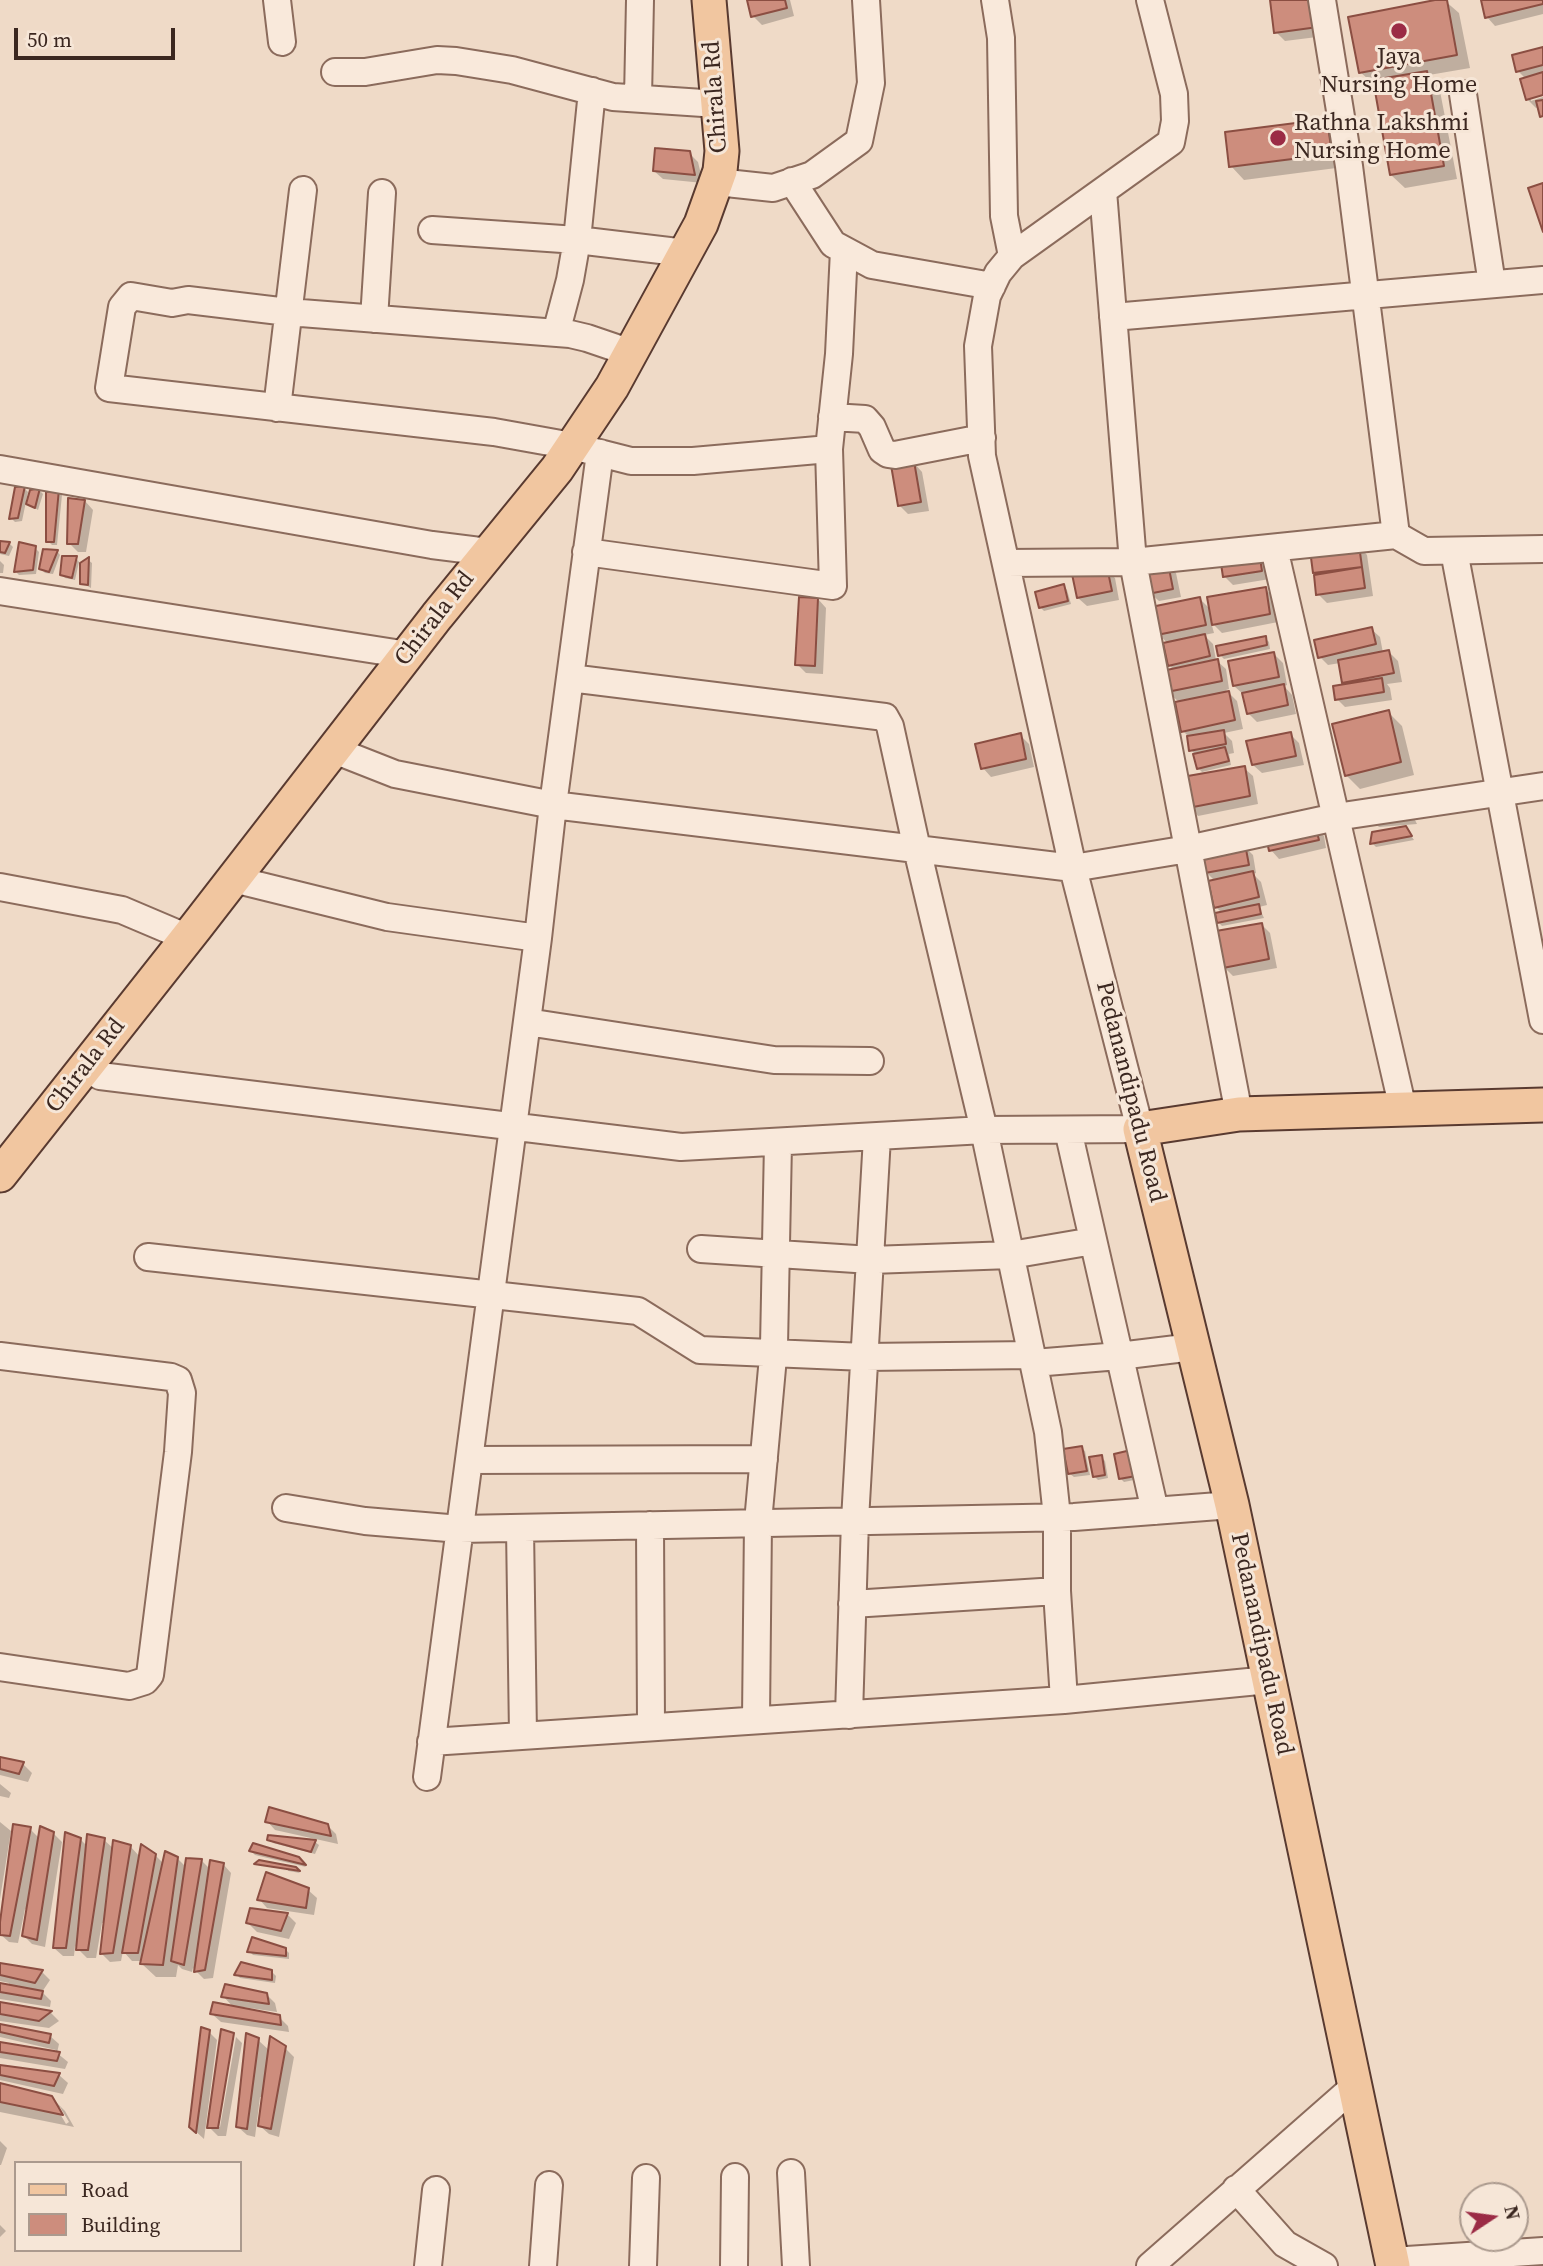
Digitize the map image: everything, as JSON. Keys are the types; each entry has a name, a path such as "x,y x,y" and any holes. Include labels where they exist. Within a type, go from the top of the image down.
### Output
{"main road":[{"name":"Chirala Rd","path":"0,1175 488,552 557,469 586,450 611,387 701,224 717,182 722,151 709,0"},
{"path":"1140,1129 1239,1114 1543,1105"},
{"name":"Pedanandipadu Road","path":"1140,1129 1232,1505 1392,2263"}],"street":[{"path":"277,0 282,42"},
{"path":"638,99 639,0"},
{"path":"717,182 773,188 812,175 859,141 871,83 866,0"},
{"path":"995,0 1001,38 1004,216 1012,256"},
{"name":"Pedanandipadu Road","path":"1140,1129 1073,868 982,456 978,346 988,296 998,273 1012,256 1171,142 1175,121 1174,94 1150,0"},
{"path":"1322,0 1349,166 1396,535"},
{"path":"335,72 365,72 437,60 512,70 613,97 718,104"},
{"path":"556,333 577,240 592,91"},
{"path":"1463,94 1492,284"},
{"path":"792,181 833,244 872,265 992,286"},
{"path":"277,408 303,190"},
{"path":"1103,191 1133,562 1239,1114"},
{"path":"373,318 382,192"},
{"path":"432,230 577,240 686,253"},
{"path":"586,552 833,586 829,449 839,355 844,250"},
{"path":"1113,317 1543,280"},
{"path":"631,353 587,338 556,333 288,312 188,300 172,303 131,296 122,307 108,388 494,432 631,461 693,461 829,449"},
{"path":"832,417 865,419 872,427 882,450 895,455 982,438"},
{"path":"427,1777 514,1125 586,552 586,450"},
{"path":"0,469 432,545 488,552"},
{"path":"1006,563 1133,562 1396,535 1424,551 1543,549"},
{"path":"1275,548 1403,1110"},
{"path":"1454,551 1543,1020"},
{"path":"0,590 408,655"},
{"path":"570,678 885,717 890,726 916,849 984,1130 1048,1432 1056,1517 1057,1591 1064,1700"},
{"path":"334,750 396,775 553,805 1073,868 1188,849 1336,817 1543,786"},
{"path":"233,879 387,917 538,938"},
{"path":"0,887 122,910 188,938"},
{"path":"527,1022 774,1060 870,1061"},
{"path":"85,1067 100,1076 681,1147 984,1130 1140,1129"},
{"path":"1068,1130 1155,1511"},
{"path":"849,1715 855,1520 877,1137"},
{"path":"756,1719 758,1522 773,1355 778,1143"},
{"path":"701,1249 871,1260 1011,1255 1093,1241"},
{"path":"148,1257 491,1297 638,1311 700,1350 773,1355 1033,1359 1119,1356 1193,1347"},
{"path":"0,1356 171,1377 177,1380 183,1394 150,1675 145,1681 129,1686 0,1667"},
{"path":"469,1460 764,1459"},
{"path":"286,1508 365,1521 460,1529 1056,1517 1232,1505"},
{"path":"650,1525 651,1726"},
{"path":"520,1528 523,1735"},
{"path":"852,1604 1057,1591"},
{"path":"431,1742 1064,1700 1269,1680"},
{"path":"1150,2266 1355,2086"},
{"path":"791,2173 796,2266"},
{"path":"734,2266 735,2176"},
{"path":"643,2266 646,2178"},
{"path":"543,2266 549,2185"},
{"path":"1236,2189 1285,2244 1324,2266"},
{"path":"429,2266 436,2190"},
{"path":"1392,2263 1543,2251"}],"building":[{"path":"747,0 785,0 787,8 751,17"},
{"path":"1270,0 1314,0 1318,27 1274,33"},
{"path":"1447,0 1457,55 1359,73 1348,17"},
{"path":"1481,0 1543,0 1543,4 1485,18"},
{"path":"1543,47 1543,65 1516,72 1512,55"},
{"path":"1427,71 1444,166 1390,175 1373,80"},
{"path":"1543,72 1543,95 1526,100 1520,79"},
{"path":"1543,100 1543,116 1540,117 1536,101"},
{"path":"1327,119 1332,154 1229,167 1225,132"},
{"path":"655,148 690,151 695,175 653,171"},
{"path":"1543,183 1543,232 1528,188"},
{"path":"914,461 921,502 898,506 891,465"},
{"path":"25,486 18,518 9,519 15,487"},
{"path":"40,488 35,508 26,504 30,490"},
{"path":"59,489 54,542 46,542 46,492"},
{"path":"68,498 85,500 78,544 67,544"},
{"path":"0,541 10,542 5,553 0,552"},
{"path":"19,542 36,546 33,570 14,572"},
{"path":"1359,545 1362,567 1313,573 1310,550"},
{"path":"43,549 58,550 49,572 39,569"},
{"path":"1259,551 1262,571 1223,577 1220,557"},
{"path":"62,556 77,556 72,578 60,575"},
{"path":"89,557 88,585 80,584 80,563"},
{"path":"1168,563 1173,589 1148,594 1143,568"},
{"path":"1107,567 1112,591 1077,598 1072,574"},
{"path":"1362,567 1365,588 1316,595 1314,575"},
{"path":"1064,584 1068,601 1039,608 1035,592"},
{"path":"1266,587 1270,614 1212,625 1207,597"},
{"path":"799,597 818,598 815,666 795,665"},
{"path":"1200,597 1206,625 1157,635 1151,607"},
{"path":"1372,627 1376,644 1318,658 1314,640"},
{"path":"1205,634 1210,656 1168,666 1163,643"},
{"path":"1266,636 1267,645 1218,656 1216,646"},
{"path":"1389,650 1394,673 1342,683 1338,660"},
{"path":"1274,652 1279,677 1233,686 1228,661"},
{"path":"1218,659 1222,681 1167,692 1162,671"},
{"path":"1382,678 1384,692 1335,700 1333,686"},
{"path":"1284,684 1288,705 1247,714 1242,693"},
{"path":"1229,691 1235,720 1181,732 1175,702"},
{"path":"1389,710 1401,762 1345,776 1332,724"},
{"path":"1224,730 1226,744 1189,751 1187,736"},
{"path":"1291,732 1296,756 1252,765 1246,741"},
{"path":"1021,733 1026,759 981,769 975,744"},
{"path":"1225,747 1229,761 1197,769 1193,754"},
{"path":"1245,766 1250,796 1188,808 1182,777"},
{"path":"1315,825 1319,840 1269,851 1266,837"},
{"path":"1406,826 1412,836 1370,844 1372,832"},
{"path":"1245,844 1249,865 1205,873 1201,852"},
{"path":"1253,871 1259,897 1214,908 1208,881"},
{"path":"1259,904 1261,914 1217,923 1215,913"},
{"path":"1262,923 1269,959 1223,968 1216,931"},
{"path":"1082,1446 1087,1471 1068,1474 1063,1449"},
{"path":"1131,1450 1136,1476 1119,1479 1114,1454"},
{"path":"1102,1455 1105,1475 1093,1477 1089,1457"},
{"path":"0,1757 24,1762 19,1774 0,1769"},
{"path":"269,1807 328,1824 331,1836 265,1822"},
{"path":"13,1824 31,1827 10,1936 0,1935 0,1922"},
{"path":"40,1826 54,1832 37,1940 22,1936"},
{"path":"65,1832 81,1838 66,1948 53,1948"},
{"path":"87,1834 105,1838 88,1950 76,1950"},
{"path":"268,1835 316,1840 311,1852 267,1840"},
{"path":"113,1840 131,1845 113,1953 100,1954"},
{"path":"253,1843 299,1857 306,1865 249,1851"},
{"path":"141,1844 156,1854 138,1953 122,1953"},
{"path":"165,1851 178,1857 163,1965 140,1964"},
{"path":"186,1858 202,1859 184,1965 171,1961"},
{"path":"210,1860 224,1863 205,1970 194,1972"},
{"path":"259,1860 296,1867 300,1871 254,1864"},
{"path":"266,1872 309,1888 306,1908 257,1900"},
{"path":"250,1908 288,1913 281,1931 246,1923"},
{"path":"252,1937 286,1948 286,1956 247,1952"},
{"path":"241,1962 272,1970 272,1980 234,1975"},
{"path":"0,1963 43,1970 35,1983 0,1975"},
{"path":"0,1983 43,1991 41,1999 0,1992"},
{"path":"225,1984 267,1993 269,2004 221,1997"},
{"path":"0,2002 52,2011 39,2021 0,2014"},
{"path":"213,2002 280,2015 281,2025 210,2014"},
{"path":"0,2024 51,2034 49,2043 0,2032"},
{"path":"201,2027 210,2030 196,2133 189,2127"},
{"path":"221,2029 234,2033 218,2128 207,2128"},
{"path":"246,2033 259,2038 247,2129 236,2127"},
{"path":"270,2036 286,2046 271,2129 258,2126"},
{"path":"0,2042 60,2052 57,2061 0,2052"},
{"path":"0,2065 60,2073 54,2086 0,2075"},
{"path":"0,2083 52,2096 63,2115 0,2102"}],"place":[{"name":"Jaya Nursing Home","path":"1399,31"},
{"name":"Rathna Lakshmi Nursing Home","path":"1278,138"}]}
